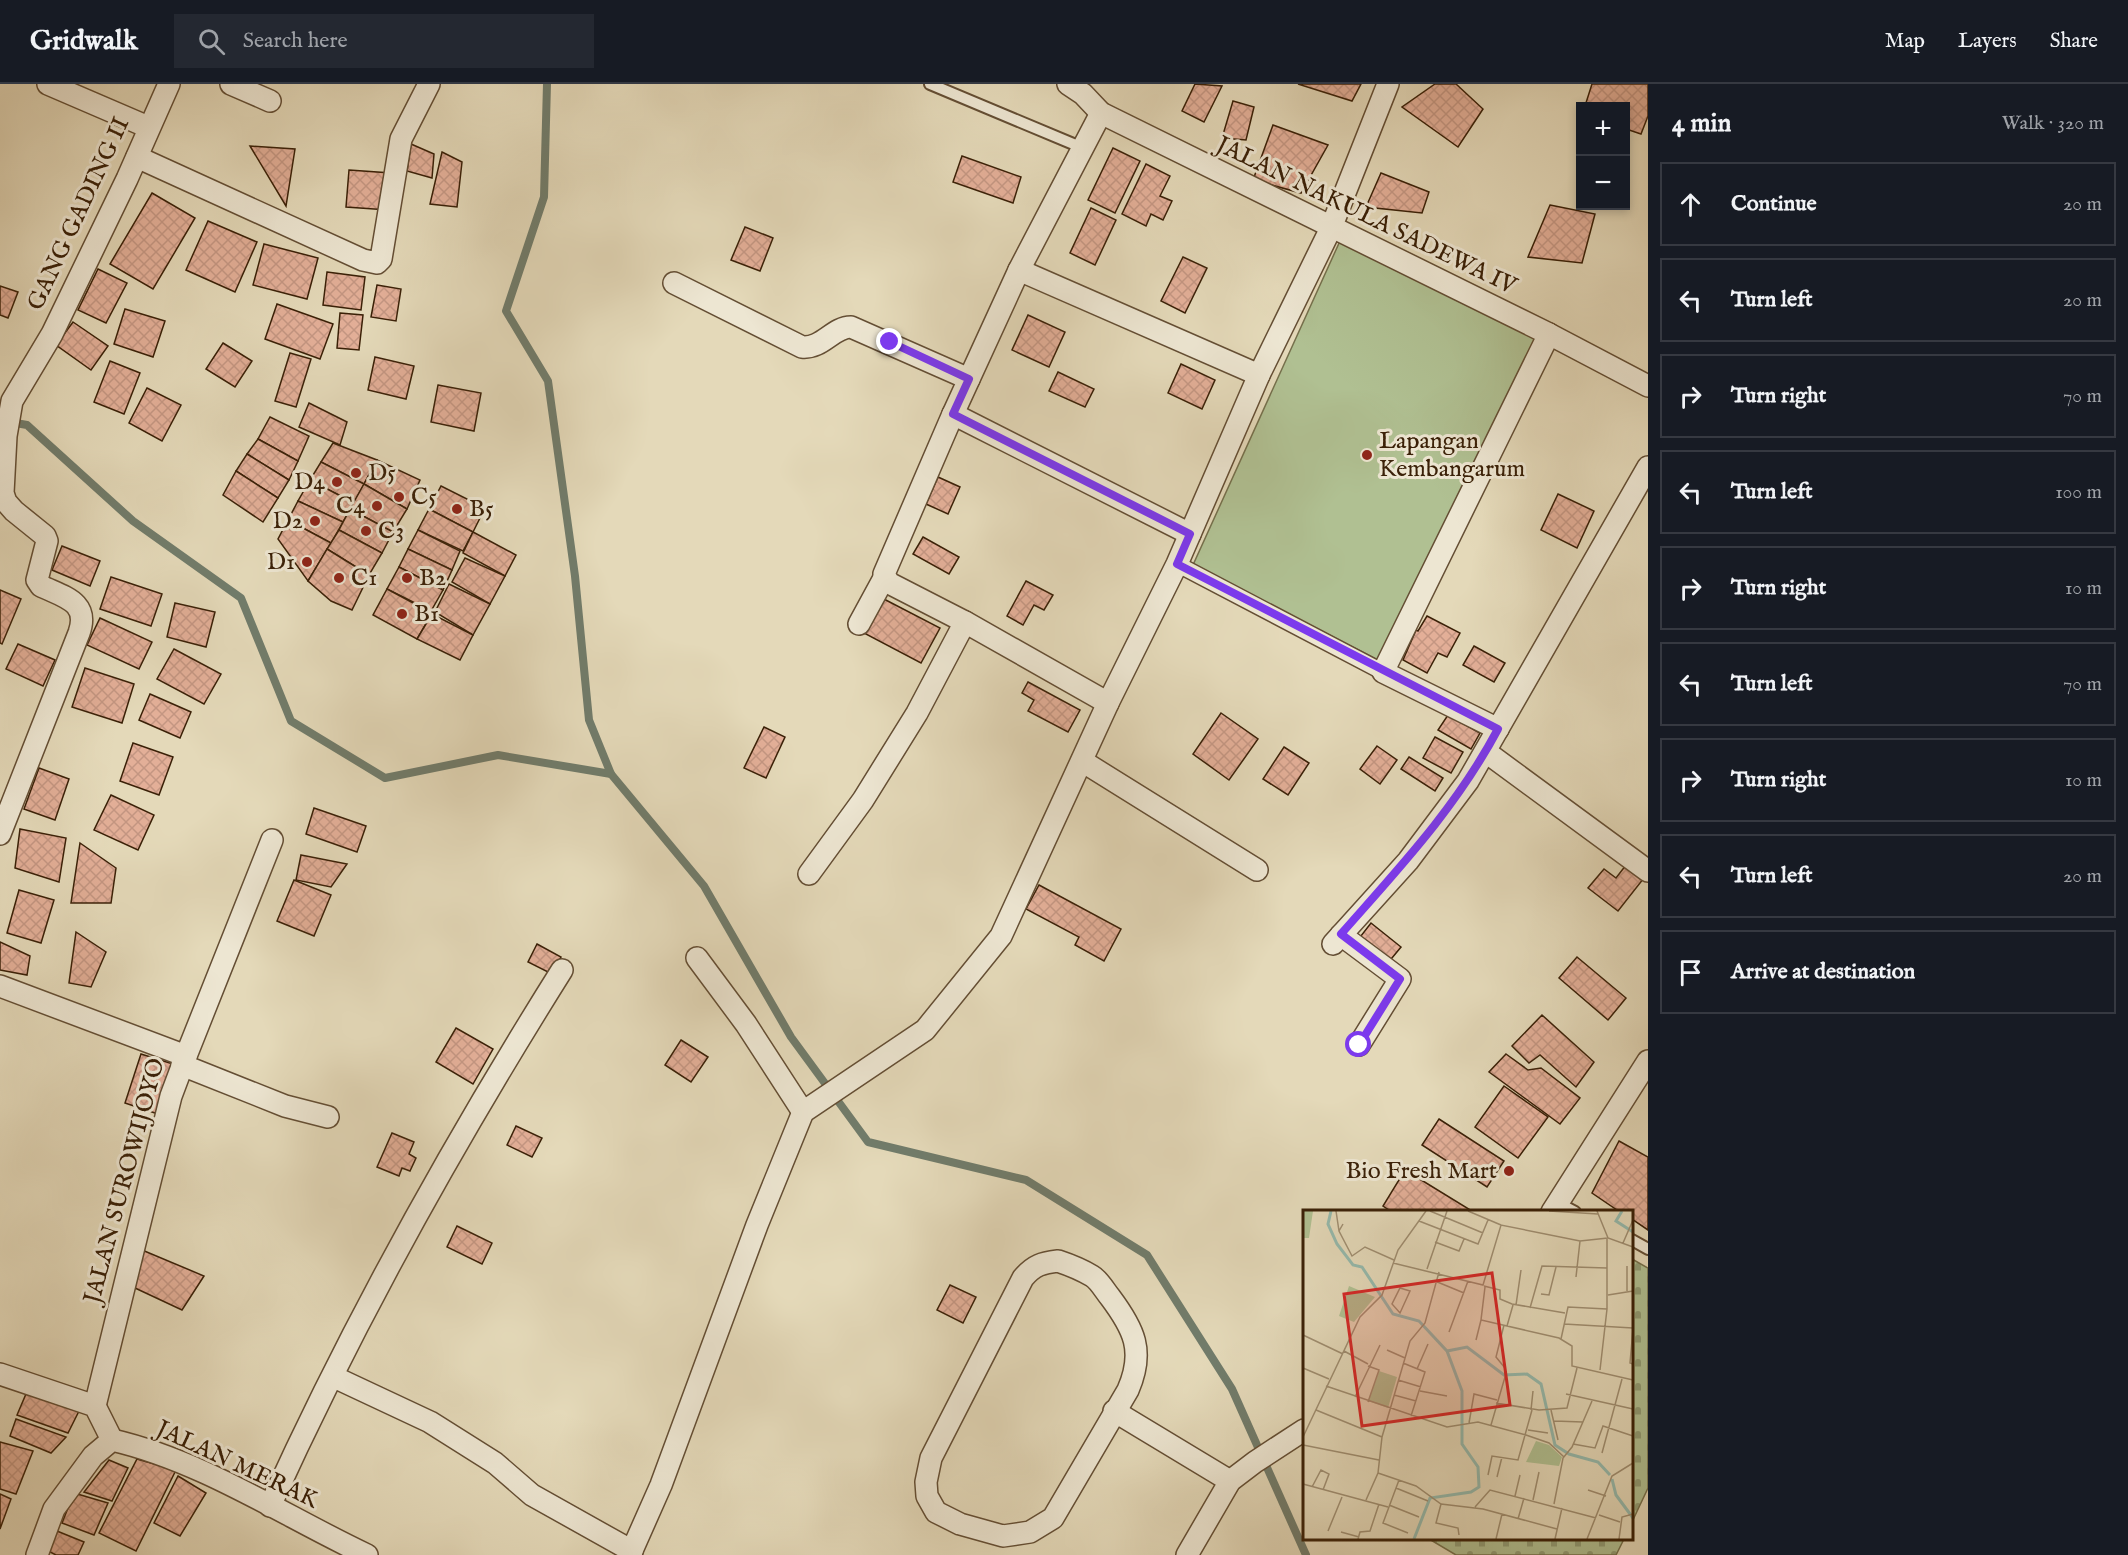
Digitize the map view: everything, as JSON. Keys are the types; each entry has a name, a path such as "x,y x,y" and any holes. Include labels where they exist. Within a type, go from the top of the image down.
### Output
{"street":[{"path":"48,84 148,127"},
{"name":"GANG GADING II","path":"0,834 82,624 80,607 41,586 37,580 47,541 45,536 6,502 3,493 6,436 12,401 52,334 137,158 148,127 168,84"},
{"path":"231,84 270,101"},
{"path":"137,158 363,260 377,263 381,259 401,139 429,84"},
{"path":"334,1377 430,1422 495,1463 532,1495 631,1553 661,1485 757,1225 809,1108 925,1030 1001,936 1108,703 1177,564 1259,375 1331,228 1388,84"},
{"name":"JALAN NAKULA SADEWA IV","path":"1080,87 1101,113 1549,334 1648,386"},
{"path":"859,624 884,578 953,414 1019,270 1101,113"},
{"path":"1019,270 1259,375"},
{"path":"674,283 802,347 818,345 844,328 851,327 969,379"},
{"path":"1383,672 1549,334"},
{"path":"953,414 1190,534"},
{"path":"1359,1045 1400,979 1337,939 1408,861 1468,781 1648,467"},
{"path":"1177,564 1383,672 1498,729"},
{"path":"884,578 889,583 965,622 1108,703"},
{"path":"809,874 863,800 917,713 965,622"},
{"path":"1486,752 1648,871"},
{"path":"1082,761 1257,870"},
{"path":"272,840 184,1060 285,1106 328,1117"},
{"path":"697,958 809,1108"},
{"path":"270,1506 384,1277 491,1084 562,970"},
{"name":"JALAN SUROWIJOYO","path":"0,986 184,1060 171,1095 94,1406"},
{"path":"1562,1209 1648,1061"},
{"path":"1059,1261 1094,1277 1129,1324 1137,1347 1137,1370 1128,1390 1114,1411 1053,1518 1030,1532 1003,1536 960,1524 936,1512 927,1496 926,1482 932,1458 1023,1278 1032,1267 1043,1262 1059,1261"},
{"path":"0,1374 94,1406 112,1440 93,1456 54,1509 37,1555"},
{"path":"1114,1411 1234,1478"},
{"path":"1187,1555 1234,1478 1303,1431"},
{"name":"JALAN MERAK","path":"112,1440 135,1446 208,1474 368,1555"}],"lane":[{"path":"930,84 1083,148"},
{"path":"1633,1241 1648,1249"}],"green space":[{"name":"Lapangan Kembangarum","path":"1340,241 1552,345 1380,661 1193,565"},
{"path":"1633,1260 1648,1268 1648,1488 1633,1520"},
{"path":"1431,1540 1624,1540 1616,1555 1456,1555"}],"building":[{"path":"1195,84 1222,86 1204,122 1182,111"},
{"path":"1298,84 1361,84 1352,101"},
{"path":"1435,84 1456,84 1483,109 1458,147 1402,107"},
{"path":"1592,84 1648,84 1648,116 1641,134 1630,130 1630,102 1586,102"},
{"path":"1233,101 1254,107 1246,140 1222,138"},
{"path":"1273,125 1328,145 1301,193 1253,180"},
{"path":"411,144 434,154 432,178 407,171"},
{"path":"250,146 295,149 286,206"},
{"path":"1113,148 1140,161 1115,213 1088,200"},
{"path":"442,152 462,162 457,207 430,204"},
{"path":"962,156 1021,177 1013,203 953,182"},
{"path":"1146,164 1170,176 1160,196 1172,201 1163,220 1151,214 1146,226 1122,214"},
{"path":"349,170 391,173 388,210 346,207"},
{"path":"1381,173 1429,192 1422,213 1366,207"},
{"path":"152,193 195,218 153,289 110,264"},
{"path":"1550,205 1595,214 1582,263 1528,257"},
{"path":"1091,208 1116,220 1095,265 1070,253"},
{"path":"208,221 257,242 235,292 186,270"},
{"path":"745,227 773,238 760,271 731,260"},
{"path":"264,244 318,258 307,299 253,285"},
{"path":"1183,257 1207,268 1185,313 1161,301"},
{"path":"98,269 127,283 106,323 78,310"},
{"path":"327,272 365,277 361,310 323,305"},
{"path":"377,285 401,289 396,321 371,317"},
{"path":"0,286 18,292 8,318 0,315"},
{"path":"277,304 333,324 320,359 265,339"},
{"path":"125,309 165,321 153,357 114,344"},
{"path":"340,313 363,315 359,350 337,348"},
{"path":"1028,315 1065,332 1049,367 1012,350"},
{"path":"73,322 108,346 91,370 56,345"},
{"path":"223,343 252,361 235,387 206,369"},
{"path":"290,353 311,359 296,407 275,401"},
{"path":"375,357 414,366 406,399 368,390"},
{"path":"110,361 140,373 124,414 94,402"},
{"path":"1181,364 1215,380 1202,409 1168,393"},
{"path":"1058,372 1094,389 1085,407 1049,391"},
{"path":"438,385 481,393 474,431 431,422"},
{"path":"147,388 181,405 162,441 129,423"},
{"path":"309,403 347,422 340,445 299,427"},
{"path":"270,417 309,436 298,461 258,439"},
{"path":"258,439 298,461 289,480 247,454"},
{"name":"D5","path":"333,443 377,460 364,484 321,462"},
{"path":"247,454 289,480 278,498 236,471"},
{"name":"C5","path":"377,460 420,480 407,509 364,484"},
{"name":"D4","path":"321,462 364,484 354,503 310,480"},
{"path":"236,471 278,498 263,522 223,495"},
{"path":"938,477 960,487 948,514 926,504"},
{"path":"310,480 354,503 343,522 298,501"},
{"name":"C4","path":"364,484 407,509 393,532 350,509"},
{"name":"B5","path":"441,486 485,508 473,532 429,509"},
{"path":"1558,494 1594,511 1577,548 1541,530"},
{"name":"D2","path":"298,501 343,522 331,543 288,520"},
{"name":"C3","path":"350,509 393,532 382,553 339,530"},
{"path":"429,509 473,532 463,551 418,530"},
{"name":"D1","path":"288,520 331,543 308,581 278,539"},
{"path":"339,530 382,553 369,575 327,549"},
{"path":"418,530 460,551 452,570 408,549"},
{"path":"473,532 516,555 505,576 463,553"},
{"path":"923,537 959,557 949,574 913,554"},
{"path":"62,546 100,561 90,586 52,570"},
{"name":"C1","path":"327,549 369,575 352,610 331,601 308,581"},
{"path":"408,549 452,570 443,590 399,567"},
{"path":"465,558 505,576 490,604 452,582"},
{"name":"B2","path":"399,567 443,590 431,611 387,589"},
{"path":"111,577 162,594 151,626 100,609"},
{"path":"1026,581 1053,595 1044,610 1034,605 1023,625 1007,616"},
{"path":"449,584 490,604 473,635 435,612"},
{"name":"B1","path":"387,589 432,613 417,639 373,615"},
{"path":"0,590 21,599 2,644 0,643"},
{"path":"880,597 940,628 921,663 862,632"},
{"path":"175,603 215,612 206,647 167,637"},
{"path":"432,614 473,635 460,660 417,639"},
{"path":"1427,616 1460,633 1447,657 1438,653 1427,673 1403,660 1416,630 1418,631"},
{"path":"100,618 152,642 139,669 87,645"},
{"path":"18,644 55,660 43,686 6,669"},
{"path":"1474,646 1505,663 1494,682 1463,665"},
{"path":"174,649 221,674 204,704 157,679"},
{"path":"85,668 134,684 122,723 72,707"},
{"path":"1028,682 1080,710 1068,732 1028,711 1034,700 1022,693"},
{"path":"150,694 191,712 180,738 139,720"},
{"path":"1221,713 1258,739 1229,780 1193,754"},
{"path":"1448,715 1480,733 1471,749 1438,730"},
{"path":"764,727 785,737 766,778 744,768"},
{"path":"1435,737 1463,752 1451,773 1423,758"},
{"path":"133,743 173,757 159,795 120,781"},
{"path":"1377,746 1397,760 1380,784 1360,769"},
{"path":"1284,747 1309,763 1288,795 1263,779"},
{"path":"1409,757 1443,778 1435,791 1401,769"},
{"path":"39,768 69,779 55,820 24,809"},
{"path":"111,795 154,815 138,850 94,830"},
{"path":"314,808 366,826 357,852 306,834"},
{"path":"20,829 66,838 59,882 15,868"},
{"path":"80,843 116,868 111,903 71,903"},
{"path":"301,855 347,864 331,887 296,880"},
{"path":"1626,865 1644,878 1618,911 1588,888 1604,869 1616,878"},
{"path":"294,880 331,895 314,936 277,921"},
{"path":"1039,885 1121,929 1104,961 1075,945 1079,937 1026,909"},
{"path":"19,890 54,900 41,943 7,933"},
{"path":"1371,923 1401,947 1387,964 1357,941"},
{"path":"76,932 106,952 91,987 69,983"},
{"path":"0,942 30,956 27,975 0,970"},
{"path":"537,944 561,957 552,974 528,962"},
{"path":"1577,957 1626,998 1608,1020 1559,978"},
{"path":"1542,1015 1594,1062 1576,1087 1540,1055 1529,1063 1512,1046"},
{"path":"456,1028 493,1049 473,1084 436,1062"},
{"path":"681,1040 708,1057 691,1082 665,1065"},
{"path":"141,1054 173,1064 158,1114 125,1103"},
{"path":"1506,1054 1528,1070 1541,1068 1580,1098 1560,1124 1489,1072"},
{"path":"1504,1086 1548,1117 1518,1158 1475,1127"},
{"path":"1439,1119 1504,1161 1487,1187 1422,1145"},
{"path":"516,1126 542,1138 532,1157 507,1145"},
{"path":"392,1133 414,1142 409,1154 416,1158 410,1171 402,1168 399,1176 377,1167"},
{"path":"1619,1141 1648,1157 1648,1230 1633,1220 1633,1210 1617,1210 1592,1193"},
{"path":"1405,1170 1470,1210 1389,1210 1383,1206"},
{"path":"457,1226 492,1243 482,1264 447,1247"},
{"path":"142,1250 204,1276 182,1310 135,1288"},
{"path":"950,1285 976,1297 963,1323 937,1310"},
{"path":"26,1394 80,1409 68,1433 17,1415"},
{"path":"16,1419 66,1437 51,1453 10,1436"},
{"path":"0,1442 33,1451 16,1494 0,1489"},
{"path":"137,1459 176,1470 136,1551 99,1533"},
{"path":"109,1460 128,1468 112,1501 84,1492"},
{"path":"178,1476 206,1493 180,1536 154,1523"},
{"path":"74,1493 108,1503 94,1535 62,1523"},
{"path":"0,1494 11,1499 0,1529"},
{"path":"52,1529 84,1542 78,1555 56,1555 44,1549"}],"waterway":[{"path":"547,84 544,197 506,311 548,381 575,576 589,720 611,774"},
{"path":"10,422 27,425 133,521 241,598 291,721 385,778 498,755 611,774 704,886 791,1037 868,1142 1026,1180 1147,1255 1232,1389 1306,1555"}],"place":[{"name":"Lapangan Kembangarum","path":"1367,455"},
{"name":"D5","path":"356,473"},
{"name":"D4","path":"337,482"},
{"name":"C5","path":"399,497"},
{"name":"C4","path":"377,506"},
{"name":"B5","path":"457,509"},
{"name":"D2","path":"315,521"},
{"name":"C3","path":"366,531"},
{"name":"D1","path":"307,562"},
{"name":"C1","path":"339,578"},
{"name":"B2","path":"407,578"},
{"name":"B1","path":"402,614"},
{"name":"Bio Fresh Mart","path":"1509,1171"}],"route":[{"path":"890,342 969,379 953,414 1190,534 1177,564 1383,672 1498,729 1468,781 1408,861 1341,934 1400,979 1359,1045"}]}
